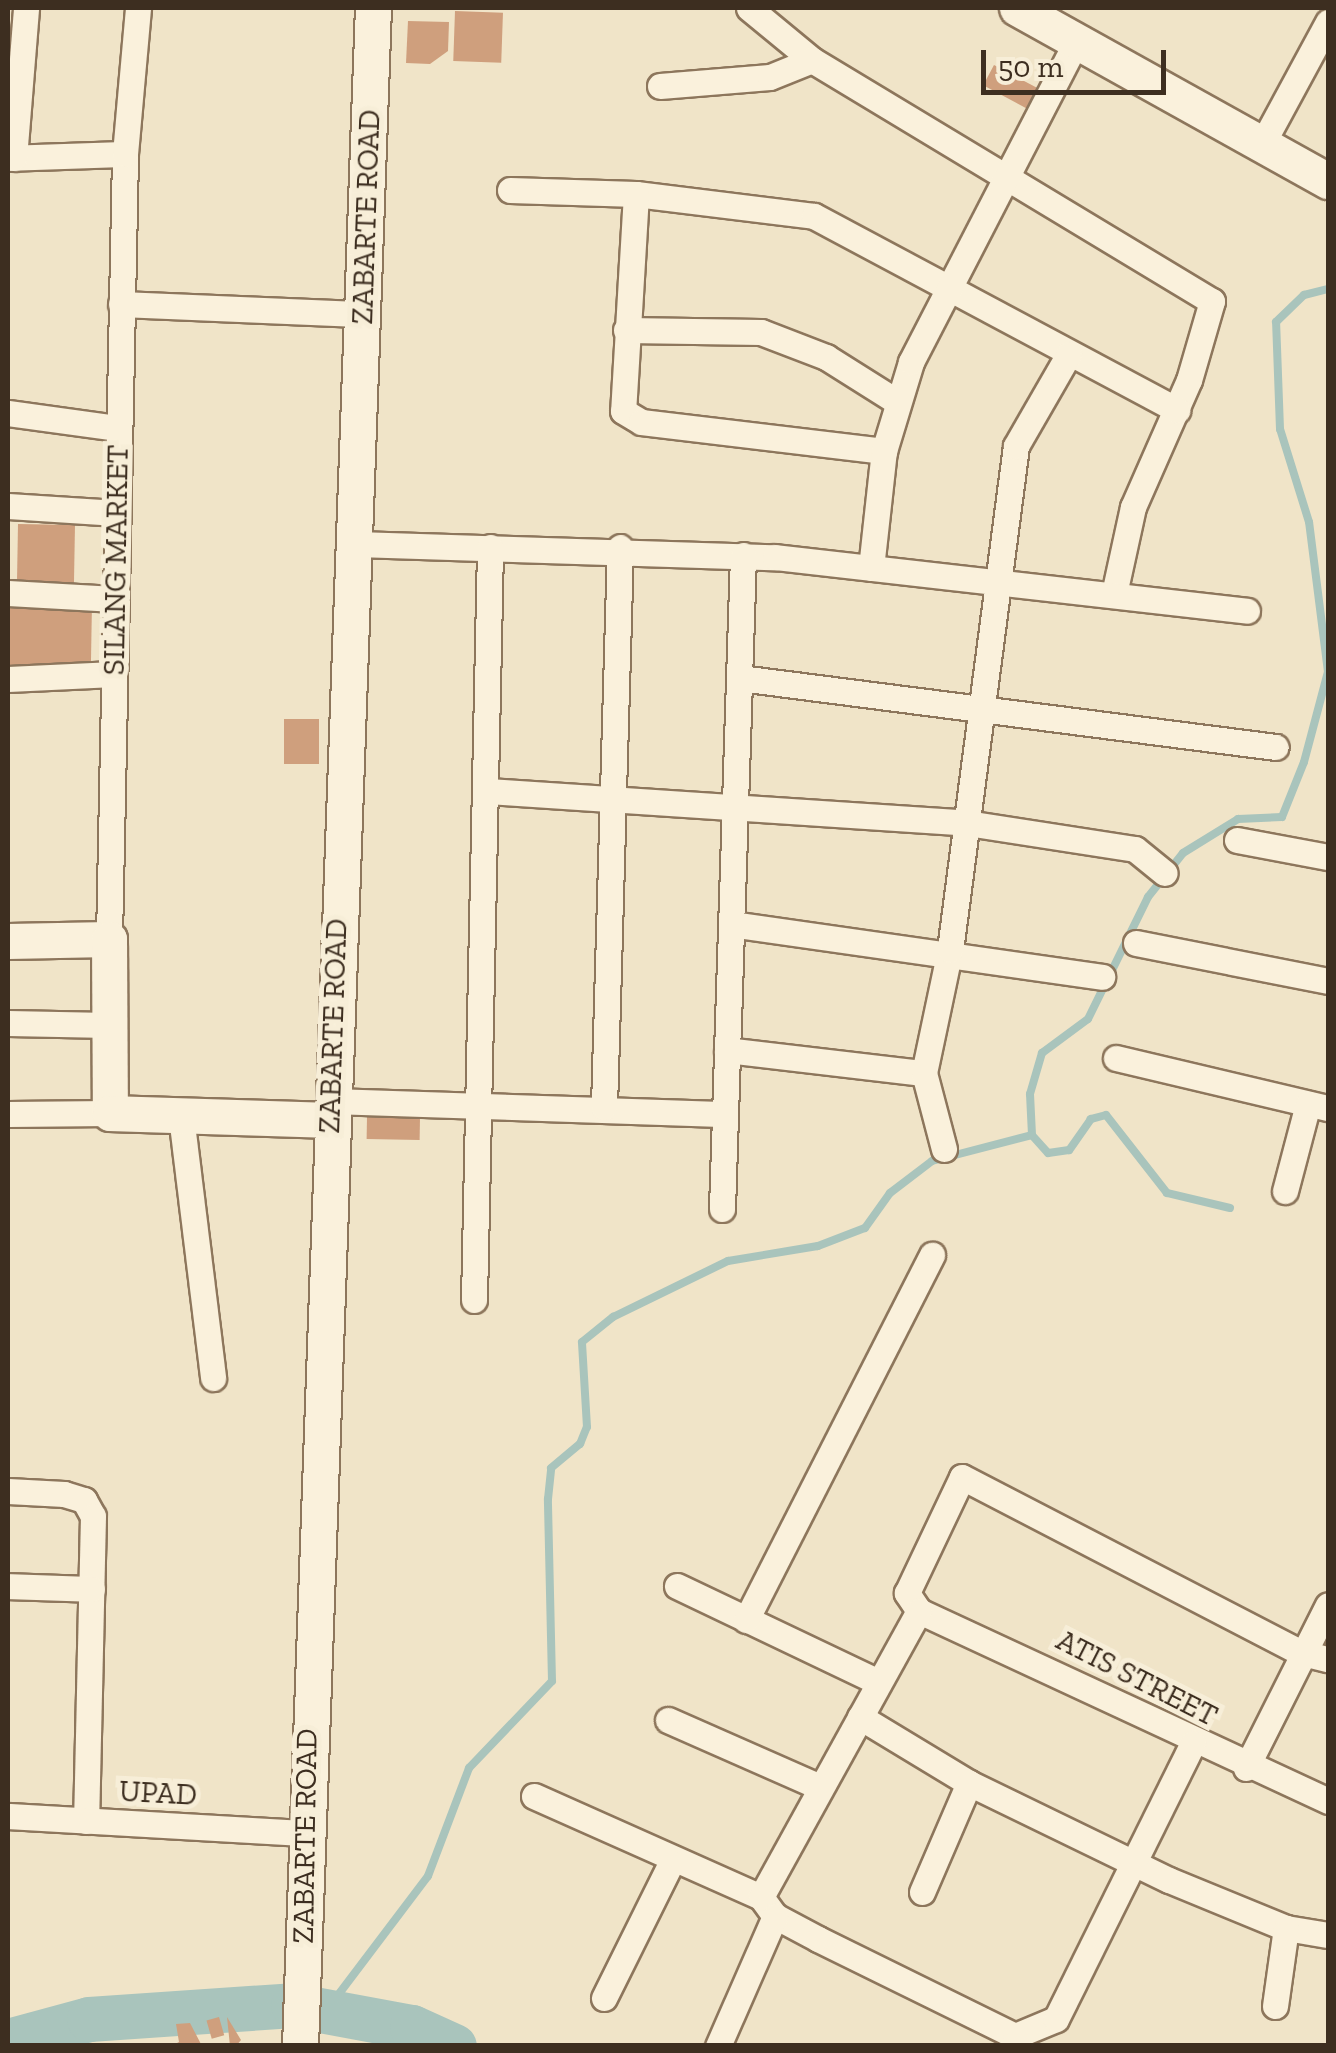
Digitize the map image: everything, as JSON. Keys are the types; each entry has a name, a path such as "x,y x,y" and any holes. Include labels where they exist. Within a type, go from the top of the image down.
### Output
{"main road":[{"name":"ZABARTE ROAD","path":"300,2046 304,1833 373,8"},
{"path":"1017,8 1328,181"},
{"path":"8,941 109,939"},
{"name":"SILANG MARKET","path":"109,939 110,1113"},
{"path":"110,1113 181,1116 330,1111"}],"street":[{"path":"26,8 15,53 11,158 125,154"},
{"name":"SILANG MARKET","path":"109,939 125,154 138,8"},
{"path":"749,8 812,60 1212,300 1177,410 1134,508 1114,594"},
{"path":"1261,146 1328,22"},
{"path":"871,568 884,451 896,401 944,290 1076,42"},
{"path":"660,86 770,77 812,60"},
{"path":"510,190 636,194 814,216 944,290 1177,410"},
{"path":"636,194 623,412 630,418 884,451"},
{"path":"121,304 364,314"},
{"path":"626,330 761,332 826,357 896,401"},
{"path":"944,1149 924,1073 950,950 1016,446 1069,354"},
{"path":"8,412 118,428"},
{"path":"8,506 117,513"},
{"path":"353,544 620,547 743,555 1247,611"},
{"path":"474,1300 489,791 490,547"},
{"path":"604,1107 620,547"},
{"path":"722,1210 722,1114 739,803 743,555"},
{"path":"8,593 115,599"},
{"path":"8,679 114,674"},
{"path":"740,678 983,705 1276,748"},
{"path":"489,791 739,803 967,823 1135,848 1165,873"},
{"path":"1237,840 1328,857"},
{"path":"731,924 950,950 1102,977"},
{"path":"1136,942 1328,981"},
{"path":"8,1024 109,1025"},
{"path":"727,1050 924,1073"},
{"path":"1116,1058 1318,1106 1285,1191"},
{"path":"330,1111 479,1102 722,1114"},
{"path":"8,1114 110,1113"},
{"path":"181,1116 213,1378"},
{"path":"746,1620 932,1255"},
{"path":"718,2046 768,1906 820,1787 919,1610 907,1592 962,1477 1299,1652 1328,1658"},
{"path":"8,1492 84,1500 93,1516 86,1822"},
{"path":"8,1586 92,1589"},
{"path":"677,1586 876,1681"},
{"path":"1246,1768 1299,1652 1328,1604"},
{"name":"ATIS STREET","path":"919,1610 1193,1744 1328,1801"},
{"path":"860,1717 969,1783 1134,1863 1286,1928 1328,1935"},
{"path":"668,1720 820,1787"},
{"path":"534,1796 768,1906 1015,2036 1029,2034 1056,2019 1193,1744"},
{"path":"922,1892 969,1783"},
{"name":"UPAD","path":"8,1816 304,1833"},
{"path":"604,1998 672,1863"},
{"path":"1276,2006 1286,1928"}],"building":[{"path":"455,11 503,13 501,63 453,61"},
{"path":"408,21 449,22 448,51 430,64 406,63"},
{"path":"994,65 1042,90 1031,111 983,85"},
{"path":"18,524 75,525 74,590 17,589"},
{"path":"8,602 92,603 91,669 8,668"},
{"path":"284,719 319,719 319,764 284,764"},
{"path":"367,1117 420,1118 420,1140 367,1139"},
{"path":"219,2017 224,2035 212,2039 207,2021"},
{"path":"227,2017 241,2040 236,2046 230,2046"},
{"path":"190,2023 202,2046 171,2046 179,2042 176,2024"}],"waterway":[{"path":"1230,1208 1167,1193 1106,1115 1091,1119 1069,1150 1048,1153 1032,1135 1030,1094 1042,1053 1088,1019 1148,897 1183,853 1238,819 1282,817 1304,762 1328,672 1309,522 1280,429 1276,322 1304,295 1328,289"},
{"path":"329,2007 428,1876 469,1768 552,1681 548,1499 551,1468 580,1444 587,1427 582,1342 613,1317 728,1261 818,1246 865,1228 890,1193 932,1161 1032,1135"},
{"path":"8,2041 89,2019 293,2005 412,2027 454,2046"}]}
